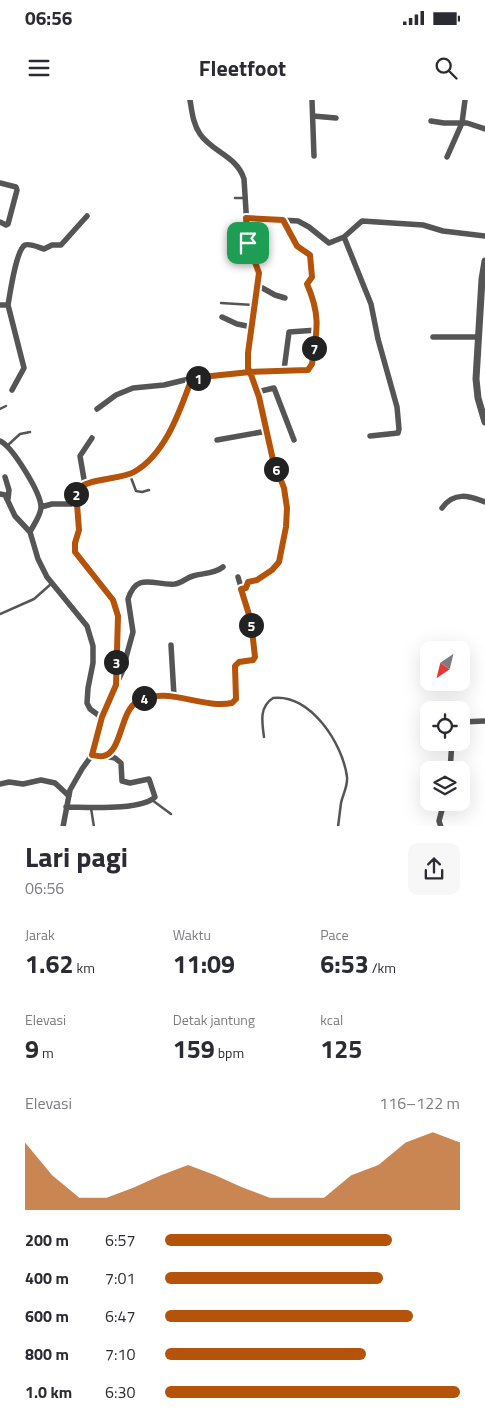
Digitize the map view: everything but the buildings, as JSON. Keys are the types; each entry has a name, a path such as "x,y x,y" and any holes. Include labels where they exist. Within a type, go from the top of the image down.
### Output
{"street":[{"path":"190,100 193,119 201,136 230,159 242,172 245,186 249,248 258,270 248,353 248,368 257,392 278,475 285,495 286,527 279,562 272,570 254,582 248,582 246,588 241,589"},
{"path":"312,100 314,156"},
{"path":"447,157 462,123 465,100"},
{"path":"313,116 336,118"},
{"path":"431,121 462,123 485,129"},
{"path":"0,183 16,187 18,190 8,224 0,222"},
{"path":"12,390 24,368 8,305 14,271 20,251 28,244 44,249 52,245 62,245 87,216"},
{"path":"246,218 298,221 329,243 344,236 362,221 423,225 443,231 485,236"},
{"path":"97,409 128,389 172,384 192,378 250,372 308,370 311,368 318,320 307,284 312,277 310,255 297,246 283,220"},
{"path":"344,236 371,304 378,339 397,407 398,433 370,436"},
{"path":"485,262 482,279 479,337 478,398 485,422"},
{"path":"257,285 285,298"},
{"path":"0,305 8,305"},
{"path":"222,317 236,324 252,327"},
{"path":"284,370 289,332 317,330"},
{"path":"433,337 479,337"},
{"path":"257,392 274,388 294,440"},
{"path":"217,440 267,431"},
{"path":"85,485 80,456 92,438"},
{"path":"0,441 8,445 38,495 41,507 30,532"},
{"path":"116,685 118,610 113,600 75,552 75,543 79,530 76,491 85,485 131,473"},
{"path":"5,478 10,490 8,499"},
{"path":"0,494 6,495 15,516 30,532 38,559 52,583 84,622 91,637 93,659 87,703 90,709 102,717"},
{"path":"442,508 453,498 461,495 485,502"},
{"path":"41,507 52,504 77,504"},
{"path":"63,826 66,807 74,781 92,755 102,717 122,672 131,642 133,628 128,603 129,596 136,585 145,581 179,583 191,576 215,572 223,567"},
{"path":"104,756 113,749 134,703 151,696 174,696 206,703 230,703 234,701 235,666 239,662 253,660 255,657 251,621 238,577"},
{"path":"171,645 174,696"},
{"path":"470,722 485,722"},
{"path":"66,807 112,807 147,803 155,795 149,779 130,783 122,781 121,762 114,758 92,755"},
{"path":"0,784 9,782 23,784 41,780 55,783 69,796"},
{"path":"441,826 442,811"}],"lane":[{"path":"235,198 245,198"},
{"path":"221,302 255,305"},
{"path":"149,490 136,491 131,473 150,459 162,444 173,424 192,378"},
{"path":"0,409 6,406"},
{"path":"8,445 20,434 30,432"},
{"path":"0,614 34,599 52,583"},
{"path":"264,737 262,713 267,703 273,698 289,699 310,710 321,721 336,746 347,778 338,826"},
{"path":"152,800 171,814"},
{"path":"91,807 94,826"}],"route":[{"path":"248,243 246,218 283,220 297,246 310,255 312,277 307,281 307,284 318,320 311,368 308,370 250,372 259,397 273,460 284,488 287,508 286,527 279,562 272,570 254,582 248,582 246,588 241,589 251,621 251,635 255,657 253,660 239,662 235,666 236,699 232,703 206,703 174,696 151,696 134,703 112,751 104,756 92,755 102,717 116,685 118,610 113,600 80,561 75,552 74,548 79,530 76,491 85,485 133,473 143,466 162,444 179,411 192,378 250,372 248,368 248,353 259,273 248,243"}]}
